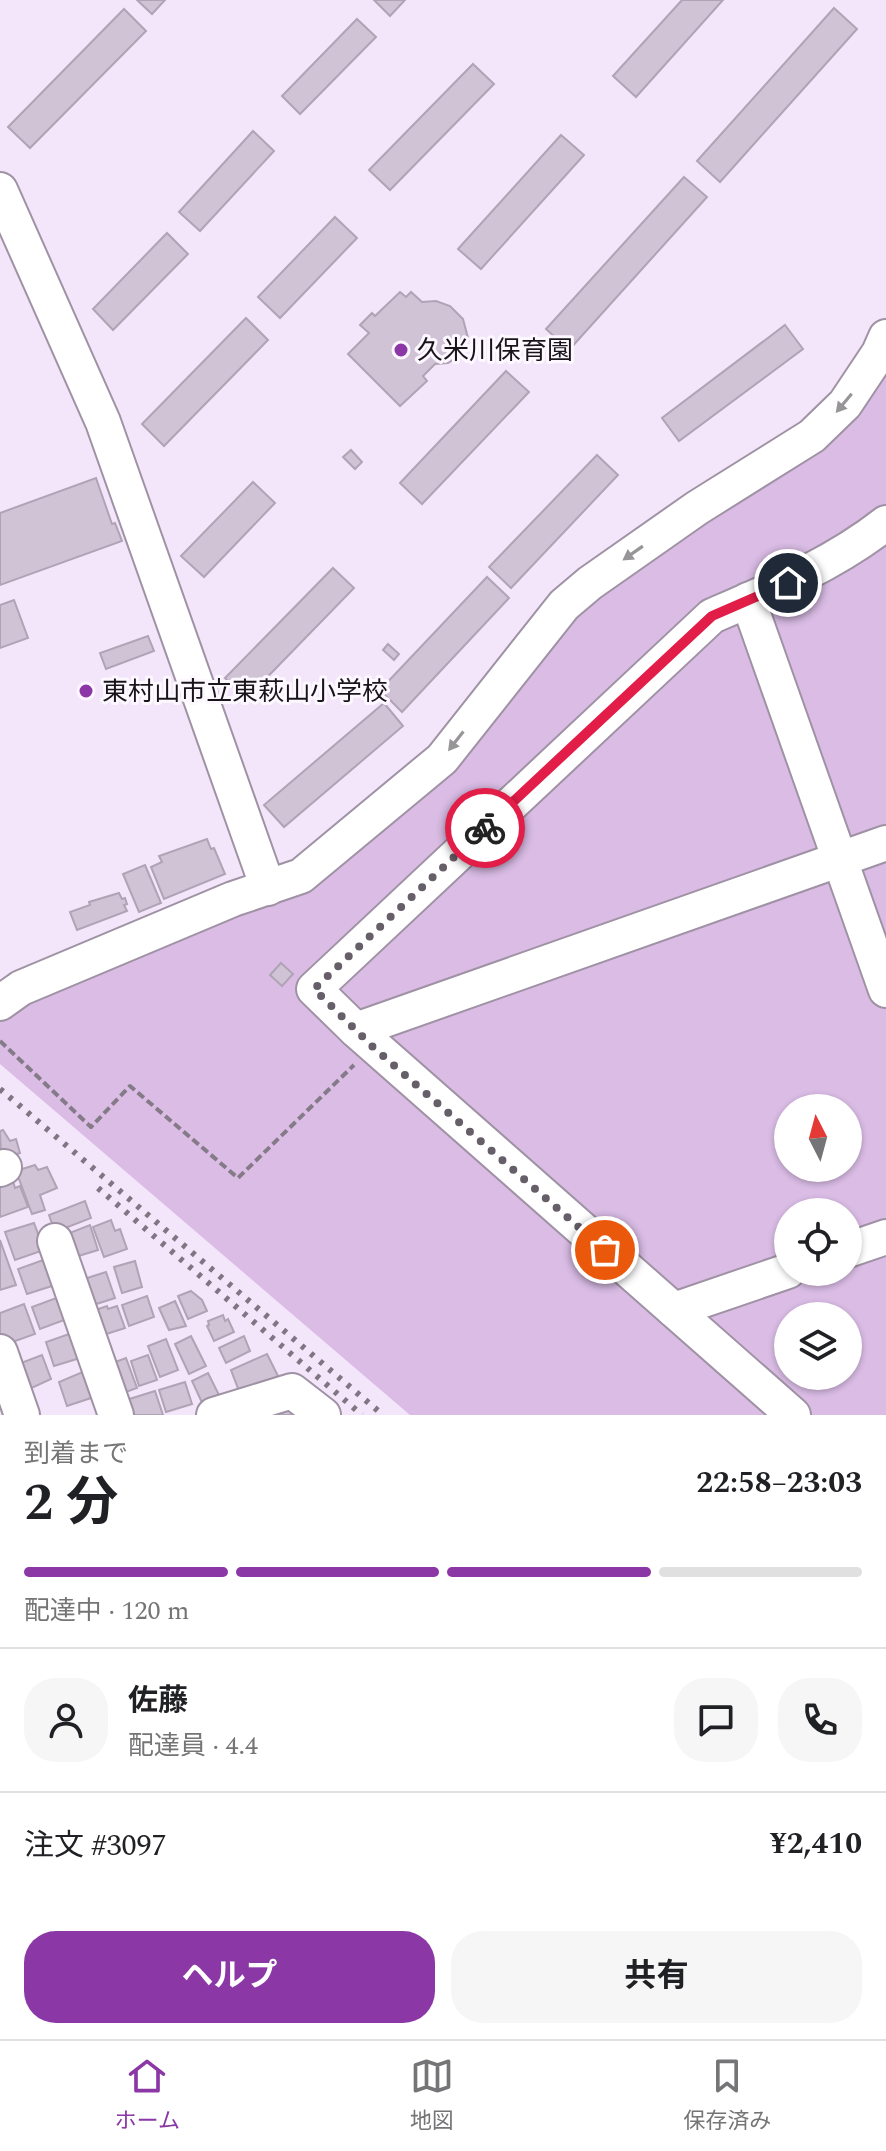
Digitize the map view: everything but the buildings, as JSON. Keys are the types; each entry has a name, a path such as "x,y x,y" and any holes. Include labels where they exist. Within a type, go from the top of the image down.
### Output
{"street":[{"path":"0,190 103,422 268,888"},
{"path":"0,1003 21,988 233,899 301,876 442,759 564,605 590,583 697,508 812,436 845,404 886,337"},
{"path":"793,1415 364,1038 314,989 712,616 788,583 860,543 886,523"},
{"path":"748,600 886,990"},
{"path":"364,1038 886,843"},
{"path":"862,1245 886,1237"},
{"path":"55,1241 116,1415"},
{"path":"674,1310 774,1276"},
{"path":"0,1352 22,1415"},
{"path":"214,1415 292,1391 323,1415"}],"path":[{"path":"0,1041 91,1127 130,1086 238,1178 364,1038"}],"shaded area":[{"path":"886,353 886,1415 410,1415 0,1064 0,1013 245,904 307,890 570,607 664,539"}],"railway":[{"path":"0,1089 383,1415"},
{"path":"98,1188 362,1415"}],"way so far":[{"path":"485,828 314,989 373,1047 605,1250"}],"place":[{"name":"久米川保育園","path":"401,350"},
{"name":"東村山市立東萩山小学校","path":"86,691"}],"route":[{"path":"485,828 712,616 788,583"}]}
